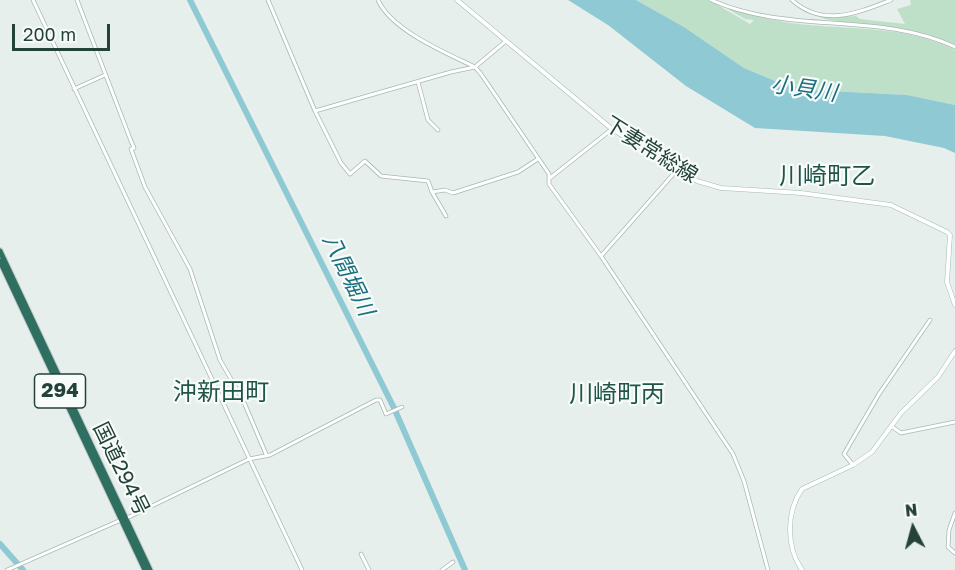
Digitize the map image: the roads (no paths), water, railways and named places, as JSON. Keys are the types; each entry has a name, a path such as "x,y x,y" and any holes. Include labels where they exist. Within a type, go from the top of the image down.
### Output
{"highway":[{"name":"国道294号","path":"0,251 145,570"},
{"name":"国道294号","path":"0,261 123,519 150,570"}],"main road":[{"name":"下妻常総線","path":"457,0 612,129 677,170 707,185 720,188 801,193 891,205 950,235 947,282 955,305"},
{"path":"802,570 791,552 790,542 798,495 808,484 854,465 872,452 891,426 938,377 955,353"}],"street":[{"path":"33,0 302,570"},
{"path":"76,0 134,148 131,150 144,187 183,254 220,360 243,400 266,454"},
{"path":"268,0 315,111 341,163 351,174 365,161 381,176 428,181 446,216"},
{"path":"378,0 382,10 397,24 475,67 538,159 550,178 549,184 601,256 733,454 744,481 768,570"},
{"path":"711,0 734,9 783,21 897,29 928,36 955,47"},
{"path":"792,0 819,17 848,15 891,0"},
{"path":"315,111 475,67 506,41"},
{"path":"74,89 105,75"},
{"path":"418,82 428,120 438,130"},
{"path":"550,178 612,129"},
{"path":"432,192 444,190 453,193 481,186 518,172 538,159"},
{"path":"601,256 677,170"},
{"path":"854,465 844,454 879,394 930,320"},
{"path":"7,570 123,519 249,459 270,455 376,400 380,400 388,413 402,407"},
{"path":"891,426 901,433 955,422"},
{"path":"955,513 947,537 948,547 955,553"},
{"path":"361,554 369,570"},
{"path":"442,570 453,562"}],"water":[{"name":"小貝川","path":"568,0 636,0 684,27 744,68 780,83 811,90 907,95 955,105 955,153 944,148 885,136 755,128 686,86 608,25"}],"waterway":[{"name":"八間堀川","path":"190,0 394,408 465,570"},
{"path":"0,544 23,570"}],"district":[{"name":"川崎町乙","path":"827,176"},
{"name":"沖新田町","path":"221,392"},
{"name":"川崎町丙","path":"617,394"}]}
